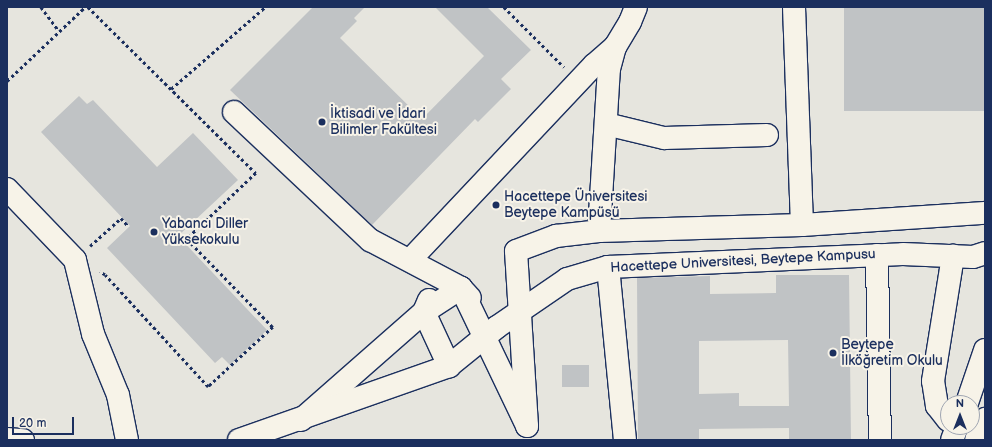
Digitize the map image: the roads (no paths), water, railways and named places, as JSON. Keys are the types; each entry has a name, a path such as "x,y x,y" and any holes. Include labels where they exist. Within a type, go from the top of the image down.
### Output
{"street":[{"path":"411,259 579,81 615,47 630,22 636,7"},
{"path":"794,7 802,225"},
{"path":"599,230 609,69 615,47"},
{"path":"234,112 370,240 411,259 461,288 497,327"},
{"path":"606,124 664,138 767,134"},
{"path":"7,189 75,260 93,334 118,395 127,440"},
{"path":"461,288 527,426 516,251 556,236 599,230 802,225 985,213"},
{"name":"Hacettepe Universitesi, Beytepe Kampusu","path":"239,440 301,420 449,366 497,327 567,279 608,267 877,255 973,256 985,253"},
{"path":"877,255 880,440"},
{"path":"940,410 937,406 933,381 953,256"},
{"path":"608,267 625,440"},
{"path":"437,274 424,312 449,366"},
{"path":"301,420 424,312 461,288"},
{"path":"970,395 985,350"},
{"path":"976,440 985,419"},
{"path":"7,438 23,440"}],"place":[{"name":"İktisadi ve İdari Bilimler Fakültesi","path":"322,122"},
{"name":"Hacettepe Üniversitesi Beytepe Kampüsü","path":"496,205"},
{"name":"Yabancı Diller Yüksekokulu","path":"154,232"},
{"name":"Beytepe İlköğretim Okulu","path":"833,353"}]}
